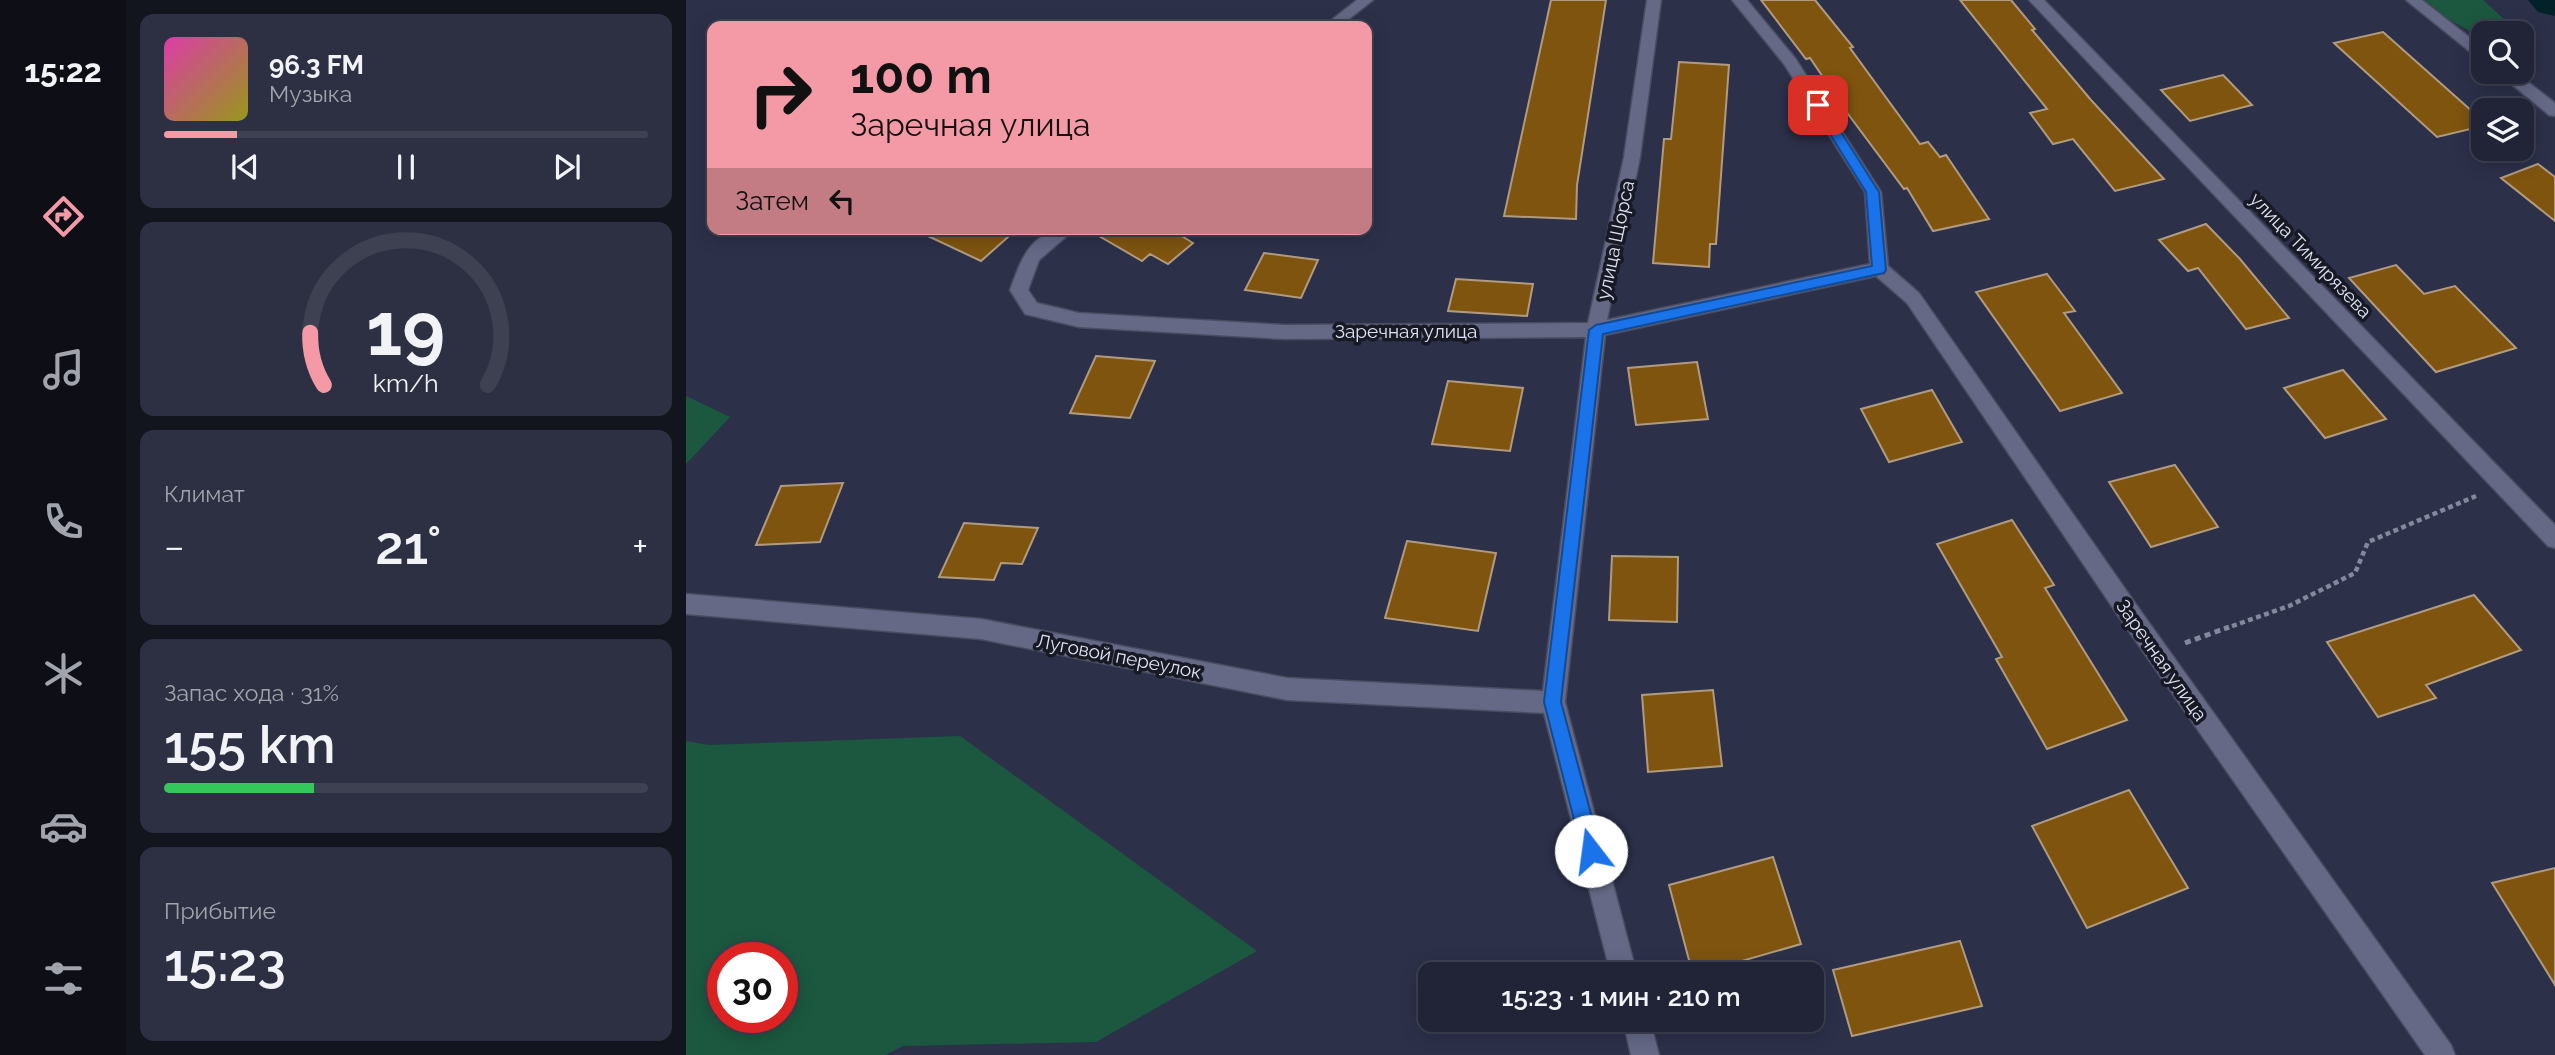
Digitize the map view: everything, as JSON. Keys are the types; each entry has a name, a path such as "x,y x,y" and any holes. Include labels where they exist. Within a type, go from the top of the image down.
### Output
{"street":[{"path":"1338,21 1366,0"},
{"name":"улица Щорса","path":"1621,962 1553,702 1596,330 1632,157 1654,0"},
{"path":"1739,0 1790,61 1873,192 1879,270"},
{"name":"улица Тимирязева","path":"2036,0 2555,539"},
{"path":"2413,0 2471,46"},
{"path":"2520,84 2555,111"},
{"name":"Заречная улица","path":"1058,235 1031,256 1019,290 1031,309 1079,320 1284,332 1596,330 1879,270 1913,298 2157,652 2441,1055"},
{"name":"Луговой переулок","path":"686,604 981,629 1287,689 1553,702"},
{"path":"1639,1032 1645,1055"}],"path":[{"path":"2157,652 2289,606 2354,573 2368,542 2502,484"}],"green space":[{"path":"2425,0 2483,0 2506,21 2471,21 2471,31 2448,19"},
{"path":"686,396 730,417 686,464"},
{"path":"960,736 1257,951 1096,1042 903,1046 885,1055 686,1055 686,741 709,745"}],"building":[{"path":"1551,0 1606,0 1577,185 1576,219 1504,216"},
{"path":"1761,0 1815,0 1853,47 1850,48 1920,144 1928,142 1940,157 1946,155 1989,219 1933,231 1907,188 1904,189 1848,114 1810,58 1806,59"},
{"path":"1960,0 2011,0 2035,29 2032,30 2091,100 2164,179 2115,191 2073,139 2053,144 2030,113 2047,109"},
{"path":"2383,32 2471,110 2471,129 2437,137 2334,43"},
{"path":"1679,62 1729,65 1716,244 1710,244 1709,267 1653,263 1664,139 1671,139"},
{"path":"2223,75 2252,105 2190,121 2161,90"},
{"path":"2538,164 2555,177 2555,221 2501,178"},
{"path":"2206,224 2240,259 2289,318 2246,329 2198,268 2188,271 2159,240"},
{"path":"926,235 1010,235 981,261"},
{"path":"1097,235 1180,235 1193,243 1168,264 1150,254 1142,261"},
{"path":"1264,253 1318,260 1301,298 1245,290"},
{"path":"2396,265 2424,294 2455,286 2516,348 2436,372 2349,278"},
{"path":"2047,274 2075,311 2064,313 2122,393 2060,411 1976,292"},
{"path":"1456,279 1533,284 1527,316 1448,311"},
{"path":"1096,356 1155,361 1130,418 1070,413"},
{"path":"1697,362 1708,419 1636,425 1628,368"},
{"path":"2343,370 2386,419 2325,438 2284,388"},
{"path":"1448,381 1523,388 1510,451 1432,444"},
{"path":"1932,390 1962,442 1889,462 1861,409"},
{"path":"2175,465 2218,527 2151,547 2109,482"},
{"path":"843,483 820,542 756,545 781,486"},
{"path":"2012,520 2054,585 2045,588 2127,720 2047,749 1996,659 2002,657 1937,544"},
{"path":"964,523 1038,528 1022,564 1001,563 994,580 939,577"},
{"path":"1407,541 1496,553 1478,631 1385,618"},
{"path":"1612,556 1678,557 1677,622 1609,620"},
{"path":"2474,595 2521,650 2426,685 2436,698 2378,717 2327,642"},
{"path":"1713,690 1722,766 1648,772 1642,695"},
{"path":"2129,790 2188,888 2087,928 2032,826"},
{"path":"1773,857 1801,944 1738,962 1690,962 1669,885"},
{"path":"2555,868 2555,985 2492,883"},
{"path":"1960,941 1982,1006 1852,1036 1833,970"}],"route":[{"path":"1591,851 1553,702 1596,330 1879,270 1873,192 1818,105"}]}
